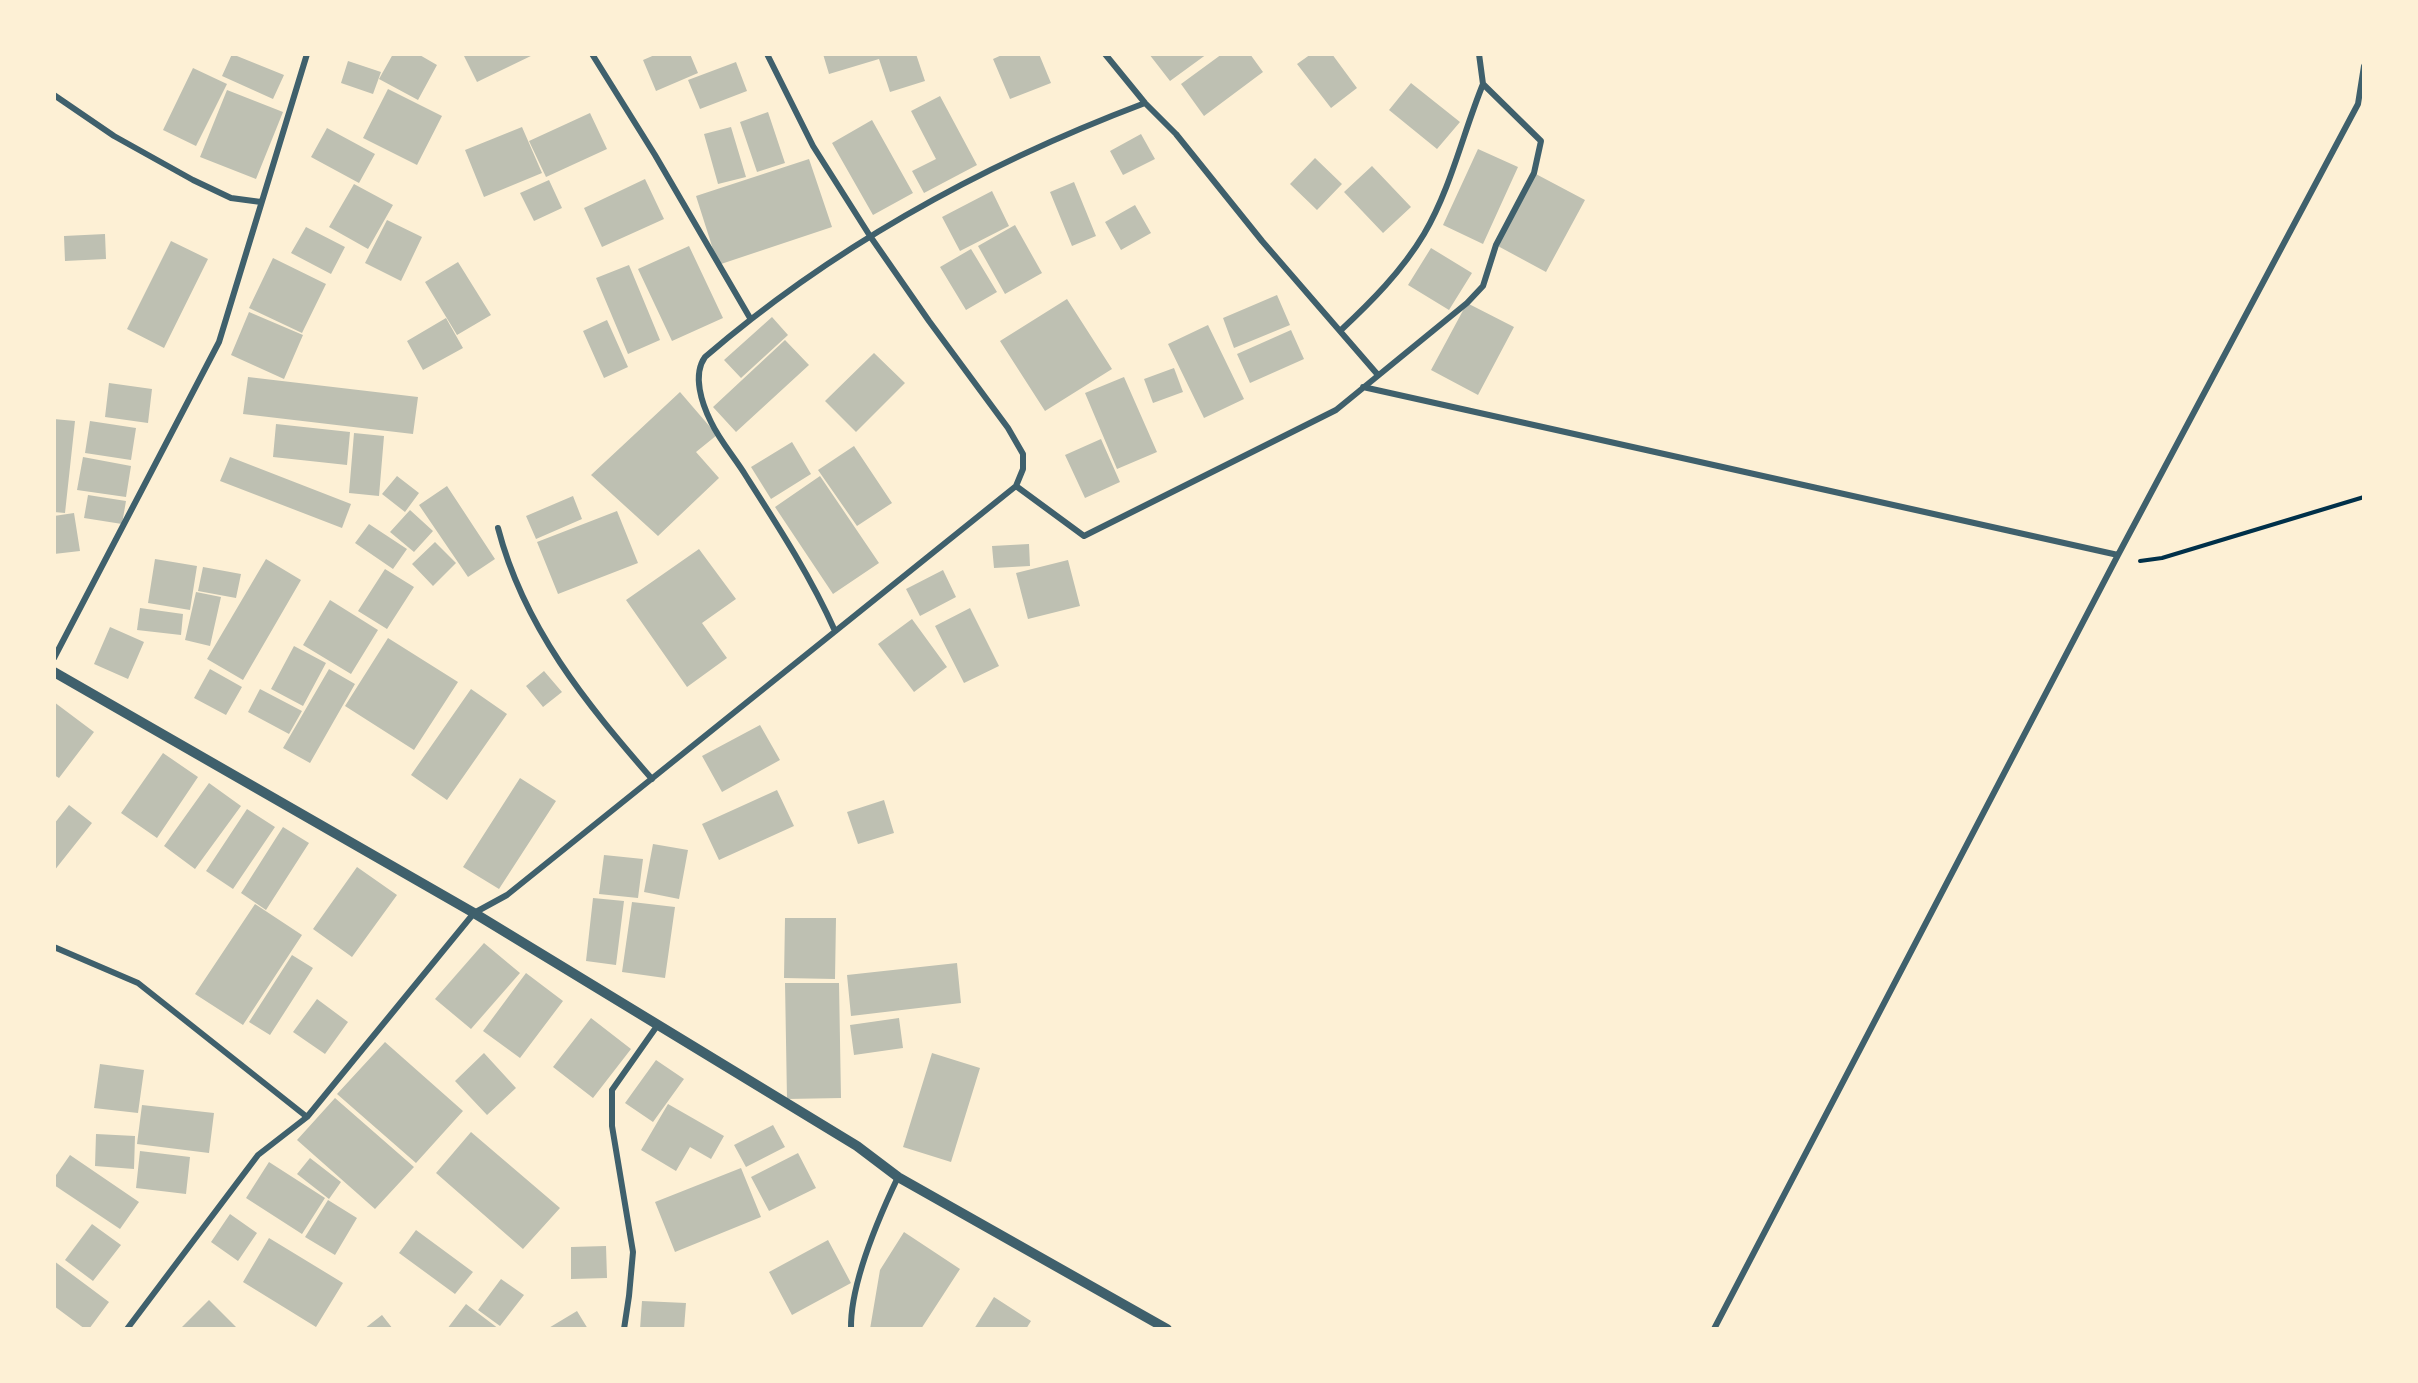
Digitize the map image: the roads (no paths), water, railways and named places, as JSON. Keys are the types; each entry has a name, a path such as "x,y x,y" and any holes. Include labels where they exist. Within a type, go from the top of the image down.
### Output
{"street":[{"path":"54,658 219,342 307,54"},
{"path":"592,54 656,155 750,318"},
{"path":"127,1329 258,1155 307,1117 474,913 507,895 1016,486 1023,469 1023,454 1008,428 870,236 813,146 768,54"},
{"path":"1105,54 1145,103 1176,134 1262,241 1378,375"},
{"path":"1340,331 1371,302 1393,277 1424,233 1448,184 1483,84 1479,54"},
{"path":"1714,1329 2118,555 2358,104 2364,66"},
{"path":"1016,486 1084,536 1336,410 1467,303 1484,286 1496,245 1534,173 1542,141 1483,84"},
{"path":"54,94 114,136 193,180 231,198 261,202"},
{"path":"835,631 823,604 746,476 711,423 702,398 698,377 699,365 705,357 750,318 870,236 966,182 1105,118 1145,103"},
{"path":"1364,387 2118,555"},
{"path":"498,528 512,570 539,629 556,658 597,716 652,778"},
{"path":"54,672 474,913 856,1146 898,1177 1167,1329"},
{"path":"54,947 138,983 307,1117"},
{"path":"624,1329 633,1252 612,1126 612,1090 657,1026"},
{"path":"851,1329 856,1293 874,1231 898,1177"}]}
